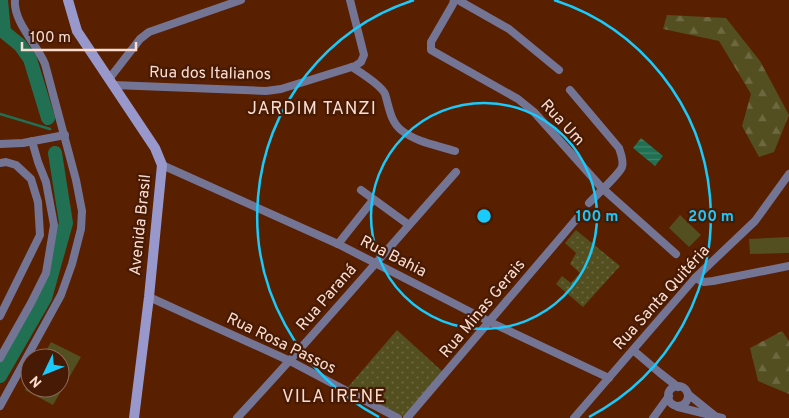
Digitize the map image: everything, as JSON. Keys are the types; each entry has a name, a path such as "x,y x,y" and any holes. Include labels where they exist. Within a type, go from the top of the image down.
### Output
{"main road":[{"name":"Avenida Brasil","path":"68,0 77,31 155,148 162,165 149,297 134,418"}],"street":[{"path":"0,406 61,295 78,246 82,211 76,180 45,64 40,51 22,23 15,6 15,0"},
{"path":"111,82 140,39 149,32 240,0"},
{"name":"Rua dos Italianos","path":"111,82 266,91 281,89 352,67 361,62 364,52 350,0"},
{"name":"Rua Um","path":"454,0 431,42 431,50 518,99 534,112 602,188 676,254"},
{"path":"458,0 509,29 559,70"},
{"path":"352,67 384,92 388,109 399,129 421,141 455,150"},
{"path":"570,90 619,148 622,155 620,172 588,203"},
{"path":"0,144 36,140 64,134"},
{"path":"0,358 46,273 54,224 46,182 38,162 36,140"},
{"path":"0,148 10,144"},
{"path":"0,163 6,162 16,165 31,179 38,202 40,235 0,316"},
{"name":"Rua Bahia","path":"162,165 338,244 490,322 609,378"},
{"name":"Rua Paraná","path":"236,418 290,361 374,263 456,172"},
{"name":"Rua Santa Quitéria","path":"574,418 695,278 756,221 789,174"},
{"path":"361,190 409,225"},
{"path":"338,244 373,200"},
{"name":"Rua Minas Gerais","path":"407,418 579,216"},
{"path":"695,278 704,282 713,281 789,266"},
{"name":"Rua Rosa Passos","path":"149,297 290,361 398,418"},
{"path":"633,350 714,415"},
{"path":"660,373 670,401 676,406 722,418"},
{"path":"653,418 669,394 674,388 678,387"},
{"path":"659,410 687,401 688,394"}],"green space":[{"path":"667,15 726,18 760,61 789,115 774,152 759,157 742,126 751,94 719,41 663,29"},
{"path":"680,215 701,235 689,247 669,228"},
{"path":"576,230 620,266 583,307 556,284 562,276 571,283 580,273 570,264 576,253 565,243"},
{"path":"789,237 789,253 750,254 749,239"},
{"path":"397,330 443,372 404,417 348,387"},
{"path":"782,331 789,341 789,394 758,381 750,348"},
{"path":"51,342 63,348 48,348"},
{"path":"70,352 81,357 70,376"},
{"path":"40,398 57,398 53,405"}],"shaded area":[{"path":"641,138 663,156 655,166 633,148"}],"waterway":[{"path":"1,0 4,32 20,45 30,59 48,118"},
{"path":"0,114 50,129"},
{"path":"0,376 45,298 66,223 55,153"}],"district":[{"name":"JARDIM TANZI","path":"312,109"},
{"name":"VILA IRENE","path":"334,397"}]}
